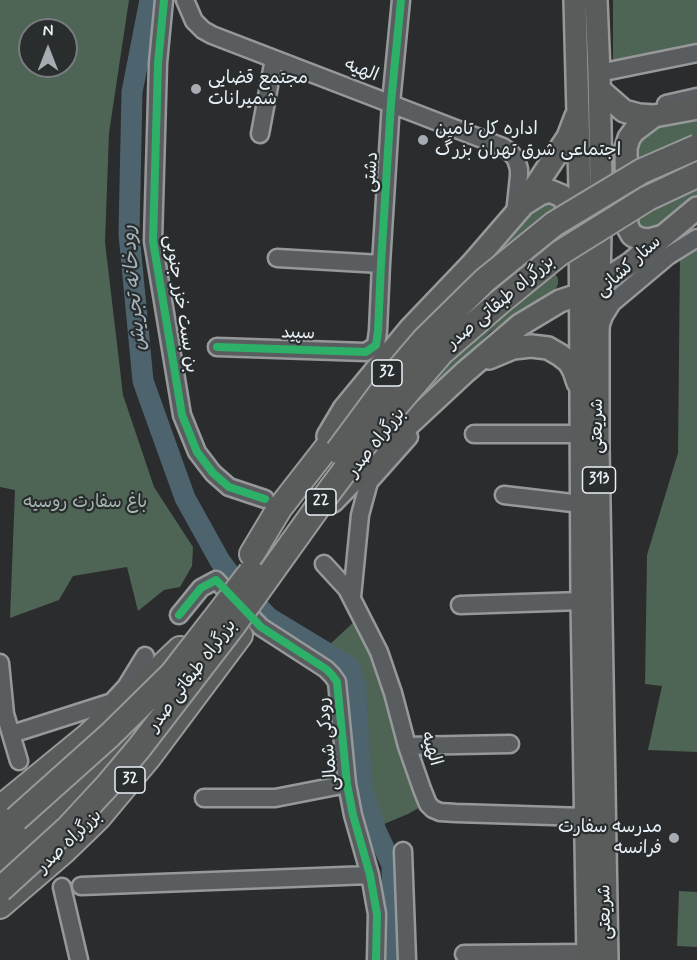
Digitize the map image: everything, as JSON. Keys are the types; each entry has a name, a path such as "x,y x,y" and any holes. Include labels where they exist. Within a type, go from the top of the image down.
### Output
{"highway":[{"name":"بزرگراه صدر","path":"0,860 39,827 120,742 217,590 252,554 279,509 418,336 552,220 640,169 697,145"},
{"name":"بزرگراه طبقاتی صدر","path":"5,820 110,735 172,674 246,580 395,374 424,340 485,280 554,224 642,171 697,145"},
{"name":"بزرگراه طبقاتی صدر","path":"0,890 69,827 108,786 232,627 376,429 441,353 560,253 648,198 697,175"},
{"name":"بزرگراه صدر","path":"0,906 64,851 98,818 148,758 240,635 383,433 446,357 503,304 560,257 697,181"},
{"path":"5,820 180,649"}],"main road":[{"name":"شریعتی","path":"575,0 581,294 592,342 598,460 594,958"},
{"name":"شریعتی","path":"594,958 585,817 581,393 592,342 599,284 602,78 597,0"},
{"path":"602,78 624,111 639,116 654,116 697,108"},
{"path":"300,483 344,410 410,329 472,264 519,210 568,137 579,110"},
{"path":"654,116 634,131 626,148 627,226 632,234 640,239 649,240 663,236"},
{"path":"519,210 540,194 550,191 562,196 566,202 570,277 560,301"},
{"path":"333,501 393,439 520,325 560,301 581,294 599,284 631,263 697,208"},
{"path":"465,372 513,348 531,346 548,348 569,362 581,393"}],"street":[{"name":"بن بست خزر جنوبی","path":"164,0 158,63 153,241 182,415 197,452 213,473 229,487 265,499"},
{"name":"الهیه","path":"185,0 194,21 203,30 503,147 516,159 519,169 519,210"},
{"name":"دشتی","path":"376,345 391,103 401,0"},
{"path":"697,53 602,78 625,105 637,108 697,97"},
{"path":"260,134 274,59"},
{"name":"ستار کشانی","path":"592,342 612,303 668,256 697,238"},
{"path":"277,258 381,264"},
{"name":"سپید","path":"216,346 366,352 376,345"},
{"path":"474,434 581,434"},
{"path":"352,597 360,515 369,482 409,437"},
{"path":"504,495 581,504"},
{"name":"الهیه","path":"324,564 343,583 352,597 384,663 407,746 428,804 433,809 440,812 585,817"},
{"path":"179,615 201,588 217,590"},
{"name":"رودکی شمالی","path":"217,590 261,627 326,669 337,682 347,784 370,875 377,914 376,960"},
{"path":"460,605 582,601"},
{"path":"12,734 112,702 126,687 145,656"},
{"path":"0,663 2,714 12,734 19,762"},
{"path":"407,746 510,744"},
{"path":"204,798 275,798 347,784"},
{"path":"403,851 407,960"},
{"path":"81,886 370,875"},
{"path":"62,887 79,960"},
{"path":"464,954 594,958"}],"green space":[{"name":"باغ سفارت روسیه","path":"0,0 129,0 109,133 105,242 123,395 154,487 193,547 192,566 180,587 164,590 138,611 127,567 73,576 59,600 10,618 15,490 0,487"},
{"path":"613,0 697,0 697,46 613,66"},
{"path":"697,114 697,135 631,163 632,145 652,125"},
{"path":"697,184 697,203 647,235 629,219"},
{"path":"543,201 555,202 554,208 463,283 514,222"},
{"path":"697,249 697,752 648,750 662,686 645,684 647,555 678,453 680,256"},
{"path":"555,274 558,284 555,291 489,333 415,409 427,387 456,354 543,280"},
{"path":"356,620 374,656 424,805 384,824 369,782 364,754 364,704 361,673 357,665 328,646"},
{"path":"679,891 697,892 697,947 677,946"}],"waterway":[{"name":"رودخانه تجریش","path":"150,0 132,92 129,234 143,381 185,498 220,561 241,589 269,618 351,669 356,688 362,788 376,831 392,865 394,960"}],"cycle path":[{"path":"164,0 158,63 153,241 182,415 197,452 213,473 229,487 265,499"},
{"path":"217,347 366,352 376,345 391,103 401,0"},
{"path":"179,615 201,588 216,580 261,627 326,669 337,682 347,784 370,875 377,914 376,960"}],"place":[{"name":"مجتمع قضایی شمیرانات","path":"196,89"},
{"name":"اداره کل تامین اجتماعی شرق تهران بزرگ","path":"423,140"},
{"name":"مدرسه سفارت فرانسه","path":"674,838"}]}
